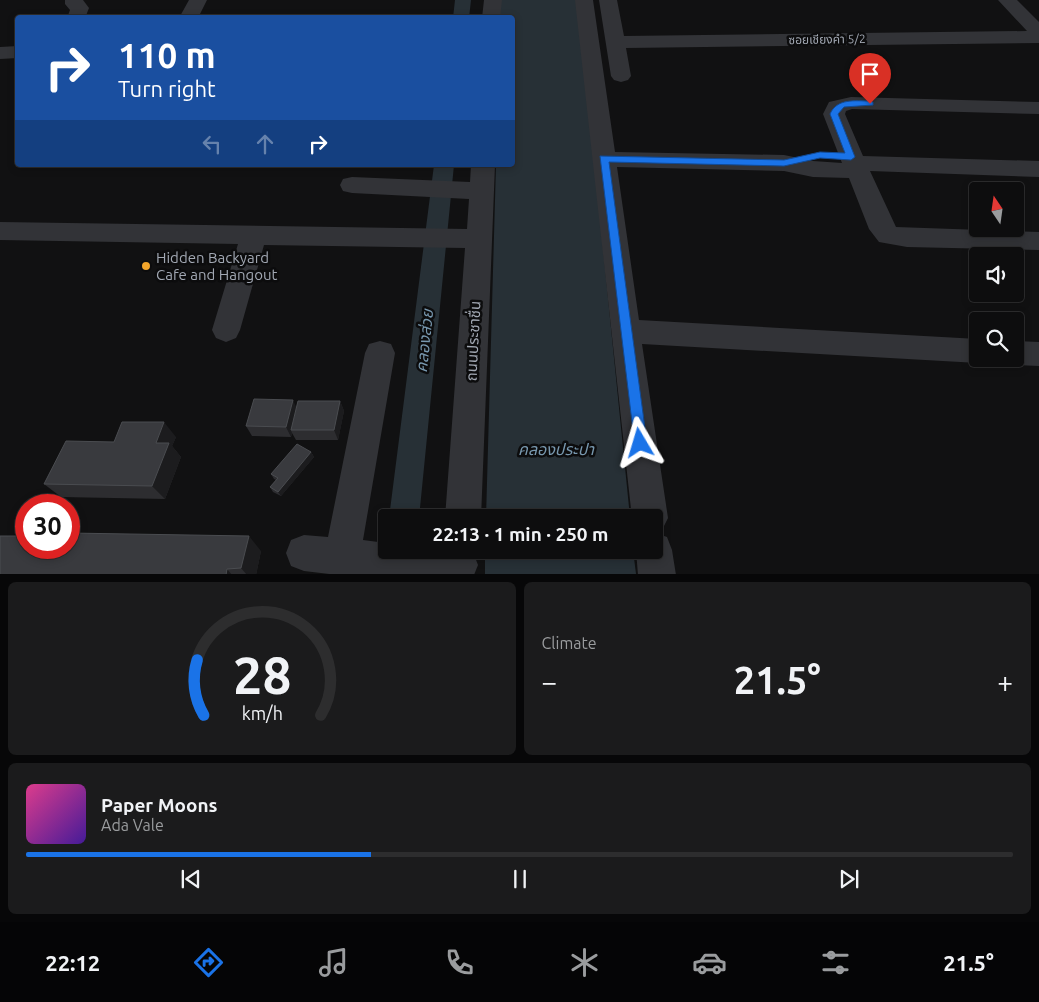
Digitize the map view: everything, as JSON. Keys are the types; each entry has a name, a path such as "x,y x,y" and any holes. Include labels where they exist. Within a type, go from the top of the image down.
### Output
{"street":[{"path":"74,0 74,4 80,8 77,15"},
{"path":"190,15 198,0"},
{"path":"491,15 492,0"},
{"path":"584,0 649,509"},
{"path":"608,0 622,76"},
{"path":"1007,0 1039,33"},
{"name":"ซอยเชียงคำ 5/2","path":"615,42 1039,37"},
{"path":"0,53 15,52"},
{"path":"1039,108 851,103 837,107 834,114 882,229 888,235 907,238 1039,242"},
{"path":"604,159 784,163 813,169 854,164 1039,169"},
{"path":"352,185 434,189 475,182"},
{"name":"ถนนประชาชื่น","path":"463,509 468,238 475,182"},
{"path":"0,231 468,238"},
{"path":"226,330 254,235"},
{"path":"626,331 969,350"},
{"path":"358,557 380,353"},
{"path":"1024,353 1039,354"},
{"path":"304,553 453,564"},
{"path":"655,559 657,574"}],"water":[{"name":"คลองประปา","path":"500,0 578,0 629,509 486,509 496,167 515,167 515,15 500,15"},
{"path":"485,559 634,559 636,574 485,574"}],"building":[{"path":"254,399 293,400 286,427 246,426"},
{"path":"298,401 340,401 334,430 291,430"},
{"path":"122,422 164,422 156,443 169,443 152,486 44,484 66,441 114,442"},
{"path":"297,444 311,452 278,492 270,487 278,478 271,474"},
{"path":"80,533 249,536 241,568 227,569 226,574 0,574 0,536 15,536 15,559 80,559"}],"waterway":[{"name":"คลองส่วย","path":"461,15 463,0"},
{"name":"คลองส่วย","path":"405,509 444,167"}],"place":[{"name":"Hidden Backyard Cafe and Hangout","path":"146,266"}],"route":[{"path":"640,443 604,159 784,163 794,159 820,155 851,157 834,114 837,107 843,105 851,103 870,104"}]}
